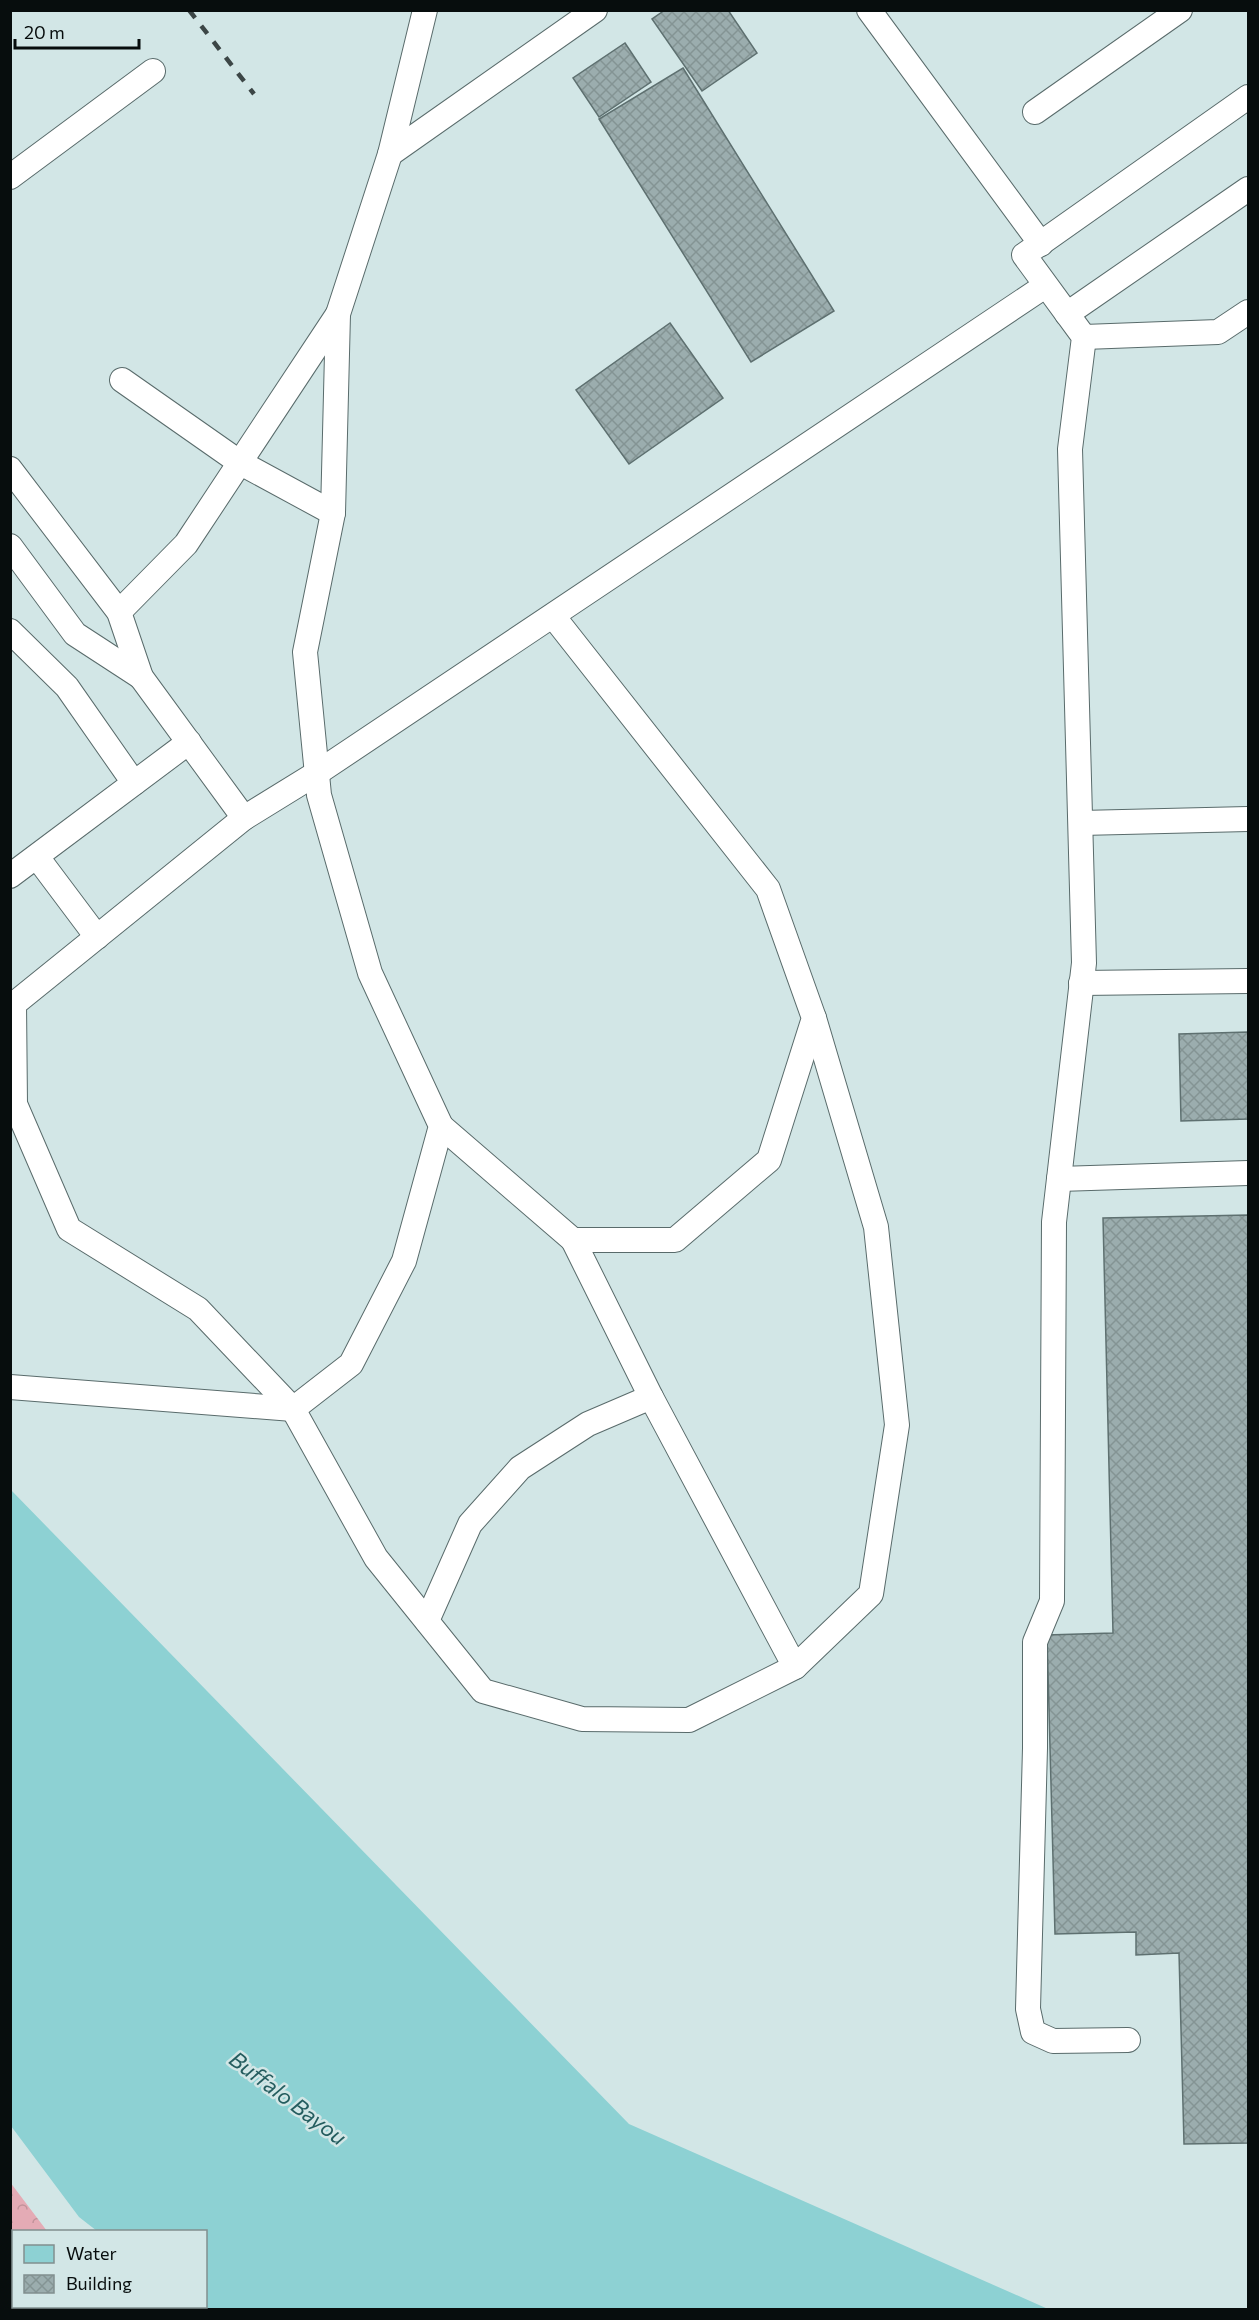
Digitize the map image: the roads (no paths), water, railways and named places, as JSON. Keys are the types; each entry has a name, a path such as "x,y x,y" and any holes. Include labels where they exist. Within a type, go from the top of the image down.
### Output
{"lane":[{"path":"119,612 186,543 338,314 390,154 425,10"},
{"path":"390,154 595,10"},
{"path":"869,10 1033,250 1045,286 1084,337 1070,449 1084,963 1054,1222 1052,1601 1035,1642 1035,1748 1028,2010 1033,2032 1053,2041 1128,2040"},
{"path":"1035,112 1180,10"},
{"path":"10,177 153,71"},
{"path":"1033,250 1248,98"},
{"path":"1067,314 1248,189"},
{"path":"553,616 768,889 814,1018 876,1227 897,1425 871,1594 795,1667 689,1720 582,1719 483,1691 376,1558 293,1409 198,1309 69,1229 15,1104 14,1004 244,818 317,773 1045,286"},
{"path":"1084,337 1218,333 1248,312"},
{"path":"338,314 333,513 305,652 319,795 370,973 441,1126 573,1240 651,1397 795,1667"},
{"path":"122,380 239,462 333,513"},
{"path":"10,470 119,612 141,677 244,818"},
{"path":"10,546 75,634 141,677"},
{"path":"10,631 67,687 134,783"},
{"path":"10,876 189,742"},
{"path":"1081,823 1248,819"},
{"path":"37,856 96,937"},
{"path":"1081,983 1248,981"},
{"path":"573,1240 675,1240 769,1160 814,1018"},
{"path":"10,1387 293,1409 351,1364 404,1261 441,1126"},
{"path":"1059,1179 1248,1173"},
{"path":"427,1622 470,1524 520,1468 588,1424 651,1397"}],"water":[{"name":"Buffalo Bayou","path":"11,1490 629,2124 1048,2309 197,2309 195,2308 207,2308 207,2230 96,2230 79,2217 11,2126"}],"railway":[{"path":"189,10 254,94"}]}
